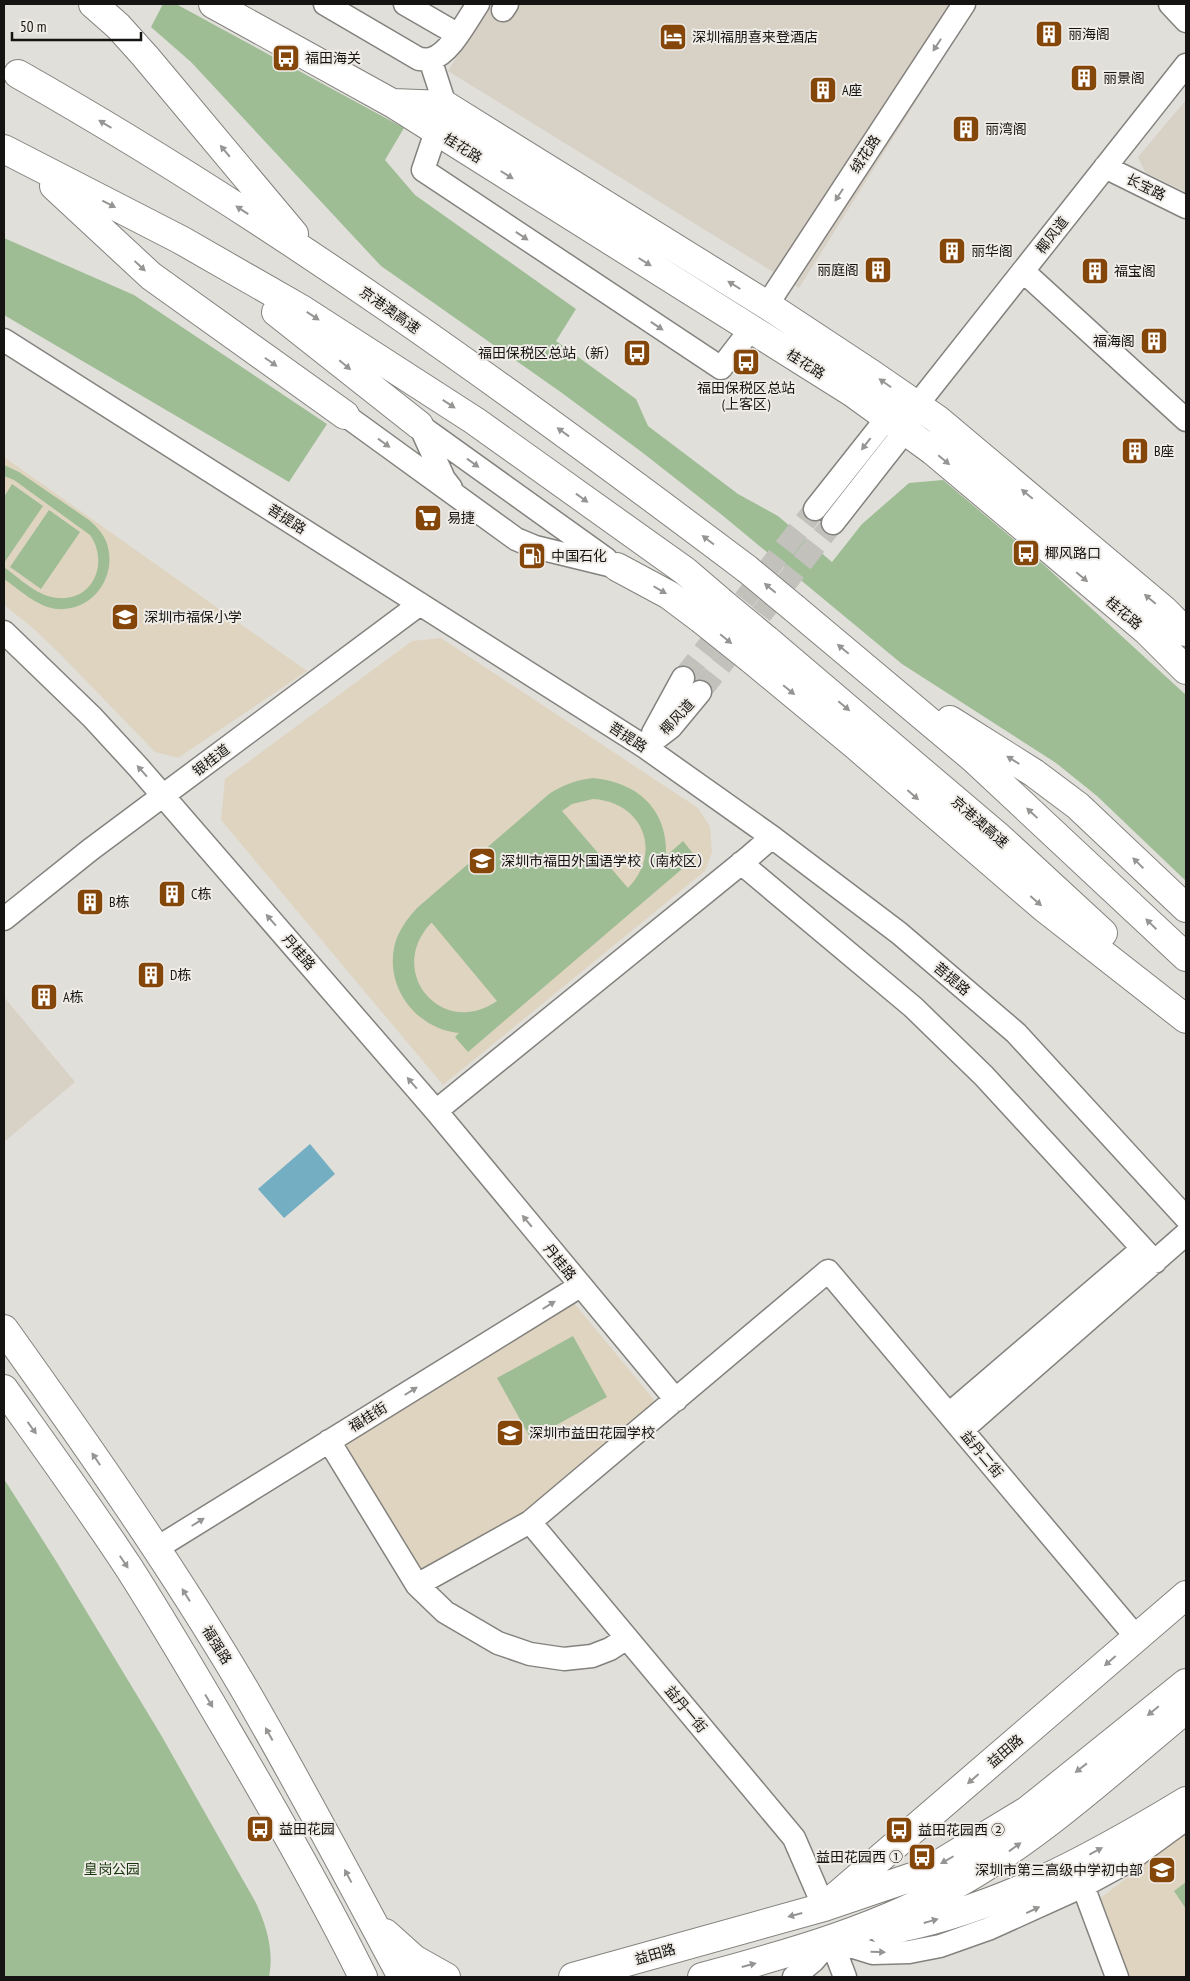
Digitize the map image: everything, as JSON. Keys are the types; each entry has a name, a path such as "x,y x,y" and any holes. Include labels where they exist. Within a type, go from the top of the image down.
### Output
{"main road":[{"path":"93,4 118,26 145,56 312,256"},
{"name":"桂花路","path":"213,4 392,103 853,394 933,451 1139,625 1186,670"},
{"name":"京港澳高速","path":"18,74 194,178 312,256 481,373 613,468 747,569 869,670"},
{"name":"桂花路","path":"392,103 445,105 767,305 917,405 956,434 1164,610 1186,632"},
{"path":"4,149 181,240 303,310 474,421 685,571 710,610 759,650 855,745 1043,907 1186,1019"},
{"path":"27,162 151,276 345,415"},
{"path":"181,240 330,352 419,424"},
{"path":"617,567 669,595 710,610"},
{"name":"京港澳高速","path":"759,650 1000,838 1186,1012"},
{"path":"869,670 1034,773 1078,806 1186,908"},
{"path":"869,670 974,759 1186,957"},
{"name":"福强路","path":"4,1329 82,1438 157,1548 242,1686 402,1977"},
{"path":"4,1389 129,1568 250,1769 339,1928 363,1977"},
{"name":"益田路","path":"824,1907 1186,1595"},
{"name":"益田路","path":"702,1977 831,1940 908,1910 972,1875 1013,1849 1129,1744 1186,1684"},
{"name":"益田路","path":"573,1977 824,1907 932,1869 1186,1709"},
{"name":"益田路","path":"831,1940 917,1925 971,1910 1038,1882 1155,1820 1186,1801"},
{"path":"371,1919 393,1942 414,1959 446,1977"},
{"path":"339,1928 346,1977"}],"street":[{"path":"325,4 419,59 430,59 442,53 478,4"},
{"path":"405,4 457,34"},
{"name":"绒花路","path":"767,305 964,4"},
{"path":"1170,4 1186,21"},
{"path":"430,59 445,105 423,170 721,368 752,329"},
{"name":"椰风道","path":"815,509 896,424 917,405 1186,65"},
{"name":"长宝路","path":"1105,167 1186,207"},
{"path":"1023,271 1186,420"},
{"name":"菩提路","path":"4,340 645,747 772,836 899,933 1016,1033 1186,1218"},
{"path":"345,415 523,543 535,548 617,567"},
{"path":"419,424 444,479 455,495"},
{"path":"419,424 617,567"},
{"name":"椰风道","path":"833,523 896,424"},
{"name":"银桂道","path":"4,919 90,850 420,604"},
{"name":"丹桂路","path":"4,632 92,717 164,796 436,1111 676,1400"},
{"name":"椰风道","path":"645,747 672,727 691,685"},
{"path":"436,1111 772,836"},
{"path":"741,863 913,1007 984,1076 1149,1256"},
{"path":"955,1422 1149,1256 1186,1234"},
{"name":"益丹二街","path":"676,1400 828,1271 1136,1638"},
{"name":"福桂街","path":"157,1548 580,1286"},
{"path":"417,1585 530,1522 676,1400"},
{"path":"330,1441 417,1585 445,1612 498,1643 530,1654 564,1659 592,1656 610,1649 627,1638"},
{"name":"益丹一街","path":"530,1522 794,1838 824,1907"},
{"path":"831,1940 872,1953 909,1952 940,1946 988,1930 1083,1886 1127,1862 1186,1818"},
{"path":"1083,1886 1117,1977"},
{"path":"794,1977 813,1961 831,1940"},
{"path":"831,1940 845,1977"}],"shaded area":[{"path":"490,4 977,4 799,288 448,71"},
{"path":"1186,100 1186,192 1145,172 1138,157"},
{"name":"深圳市福保小学","path":"4,457 307,671 178,758 155,752 61,655 35,630 4,605"},
{"name":"深圳市福田外国语学校（南校区）","path":"441,638 698,808 710,827 712,852 705,871 443,1085 221,820 225,779 412,641"},
{"path":"4,997 75,1082 4,1142"},
{"name":"深圳市益田花园学校","path":"574,1303 670,1419 543,1522 429,1587 344,1446"},
{"name":"深圳市第三高级中学初中部","path":"1186,1833 1186,1977 1117,1977 1090,1906"}],"green space":[{"path":"163,4 176,4 404,128 385,160 415,195 576,309 556,341 636,399 648,426 738,494 778,516 832,562 862,524 909,483 943,480 1044,565 1186,695 1186,881 1097,796 1056,763 902,664 722,515 643,453 562,393 381,266 191,62 151,27"},
{"path":"4,238 134,295 327,424 289,482 4,315"},
{"path":"4,465 19,472 89,520 99,529 106,541 109,566 106,578 92,598 70,608 50,608 29,597 4,579 4,567 36,591 51,597 70,597 81,593 89,587 95,578 98,568 98,557 96,546 90,535 14,480 4,476"},
{"path":"12,484 43,506 4,563 4,497"},
{"path":"49,510 80,532 41,589 10,567"},
{"path":"593,778 609,781 623,785 636,792 647,801 662,825 666,856 683,841 696,857 468,1052 455,1037 459,1033 444,1030 430,1024 408,1005 400,992 395,978 393,964 397,937 406,921 417,908 549,794 570,783","holes":["593,799 610,802 624,809 635,819 642,831 645,845 644,859 639,874 628,888 562,811 572,804","432,923 497,1001 476,1011 457,1012 440,1006 426,995 417,979 414,961 418,942"]},
{"path":"573,1336 607,1397 531,1439 497,1378"},
{"name":"皇岗公园","path":"4,1479 161,1735 256,1903 270,1948 269,1977 4,1977"},
{"path":"1186,1882 1186,1909 1174,1891"}],"water":[{"path":"310,1144 335,1174 284,1218 258,1189"}],"tunnel":[{"path":"683,678 815,509"},
{"path":"700,692 833,523"}],"place":[{"name":"丽海阁","path":"1049,34"},
{"name":"深圳福朋喜来登酒店","path":"673,37"},
{"name":"福田海关","path":"286,58"},
{"name":"丽景阁","path":"1084,78"},
{"name":"A座","path":"823,90"},
{"name":"丽湾阁","path":"966,129"},
{"name":"丽华阁","path":"952,251"},
{"name":"丽庭阁","path":"878,270"},
{"name":"福宝阁","path":"1095,271"},
{"name":"福海阁","path":"1154,341"},
{"name":"福田保税区总站（新）","path":"637,353"},
{"name":"福田保税区总站 (上客区)","path":"746,362"},
{"name":"B座","path":"1135,451"},
{"name":"易捷","path":"428,518"},
{"name":"椰风路口","path":"1026,553"},
{"name":"中国石化","path":"532,556"},
{"name":"深圳市福保小学","path":"125,617"},
{"name":"深圳市福田外国语学校（南校区）","path":"482,861"},
{"name":"C栋","path":"172,894"},
{"name":"B栋","path":"90,902"},
{"name":"D栋","path":"151,975"},
{"name":"A栋","path":"44,997"},
{"name":"深圳市益田花园学校","path":"510,1433"},
{"name":"益田花园","path":"260,1829"},
{"name":"益田花园西 ②","path":"899,1830"},
{"name":"益田花园西 ①","path":"922,1857"},
{"name":"深圳市第三高级中学初中部","path":"1162,1870"}]}
